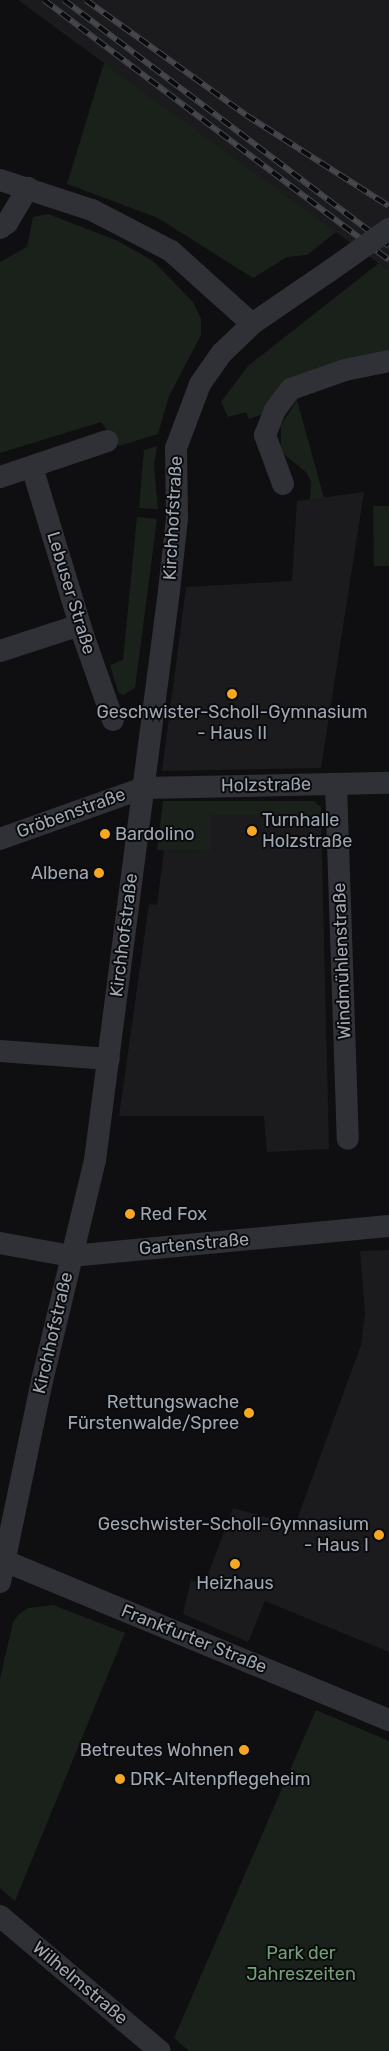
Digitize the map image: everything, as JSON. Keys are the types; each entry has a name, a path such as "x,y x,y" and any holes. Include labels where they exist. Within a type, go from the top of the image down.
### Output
{"street":[{"path":"0,180 92,210 171,251 252,324"},
{"path":"0,228 8,223 28,188"},
{"name":"Kirchhofstraße","path":"0,1582 2,1560 71,1256 95,1160 177,518 176,448 200,384 222,353 252,324 389,229"},
{"path":"283,484 265,435 274,410 292,389 345,370 389,361"},
{"path":"0,477 107,441"},
{"name":"Lebuser Straße","path":"32,466 80,625 112,720"},
{"path":"0,651 80,625"},
{"name":"Holzstraße","path":"143,788 389,783"},
{"name":"Windmühlenstraße","path":"336,784 348,1139"},
{"name":"Gröbenstraße","path":"0,839 143,788"},
{"path":"0,1051 109,1059"},
{"name":"Gartenstraße","path":"0,1243 71,1256 389,1226"},
{"name":"Frankfurter Straße","path":"2,1560 389,1720"},
{"name":"Wilhelmstraße","path":"0,1916 160,2051"}],"shaded area":[{"path":"18,0 389,0 389,271 104,63"},
{"path":"364,492 321,768 162,771 186,587 292,581 297,501"},
{"path":"210,815 321,815 329,1149 267,1152 264,1116 119,1116 149,904 157,905 164,850 210,851"},
{"path":"389,1250 389,1652 265,1601 248,1642 183,1614 191,1580 204,1585 233,1508 295,1525 361,1345 365,1312 360,1251"}],"green space":[{"path":"104,63 336,232 307,255 287,257 253,278 158,218 67,184"},
{"path":"48,214 116,240 153,261 193,302 201,319 201,335 169,396 158,434 119,446 101,422 0,453 0,262 27,247 33,217"},
{"path":"379,263 389,271 389,353 265,413 249,419 246,412 228,417 221,402 248,366"},
{"path":"297,400 324,498 310,500 311,482 307,473 281,452 281,425"},
{"path":"157,446 154,466 158,509 139,508 144,450"},
{"path":"373,506 389,506 389,566 374,566"},
{"path":"137,517 157,519 135,688 123,695 118,692 110,665 123,660"},
{"path":"163,801 314,801 321,807 321,815 210,815 210,851 157,850"},
{"path":"53,1605 125,1633 15,1901 0,1888 0,1679 13,1622 18,1615 28,1608"},
{"name":"Park der Jahreszeiten","path":"316,1710 389,1741 389,2051 189,2051 174,2038"}],"railway":[{"path":"44,0 389,260"},
{"path":"64,0 389,246"},
{"path":"86,0 246,115 389,206"}],"place":[{"name":"Geschwister-Scholl-Gymnasium - Haus II","path":"232,694"},
{"name":"Turnhalle Holzstraße","path":"252,831"},
{"name":"Bardolino","path":"105,834"},
{"name":"Albena","path":"99,873"},
{"name":"Red Fox","path":"130,1214"},
{"name":"Rettungswache Fürstenwalde/Spree","path":"249,1413"},
{"name":"Geschwister-Scholl-Gymnasium - Haus I","path":"379,1535"},
{"name":"Heizhaus","path":"235,1564"},
{"name":"Betreutes Wohnen","path":"244,1750"},
{"name":"DRK-Altenpflegeheim","path":"120,1779"}]}
